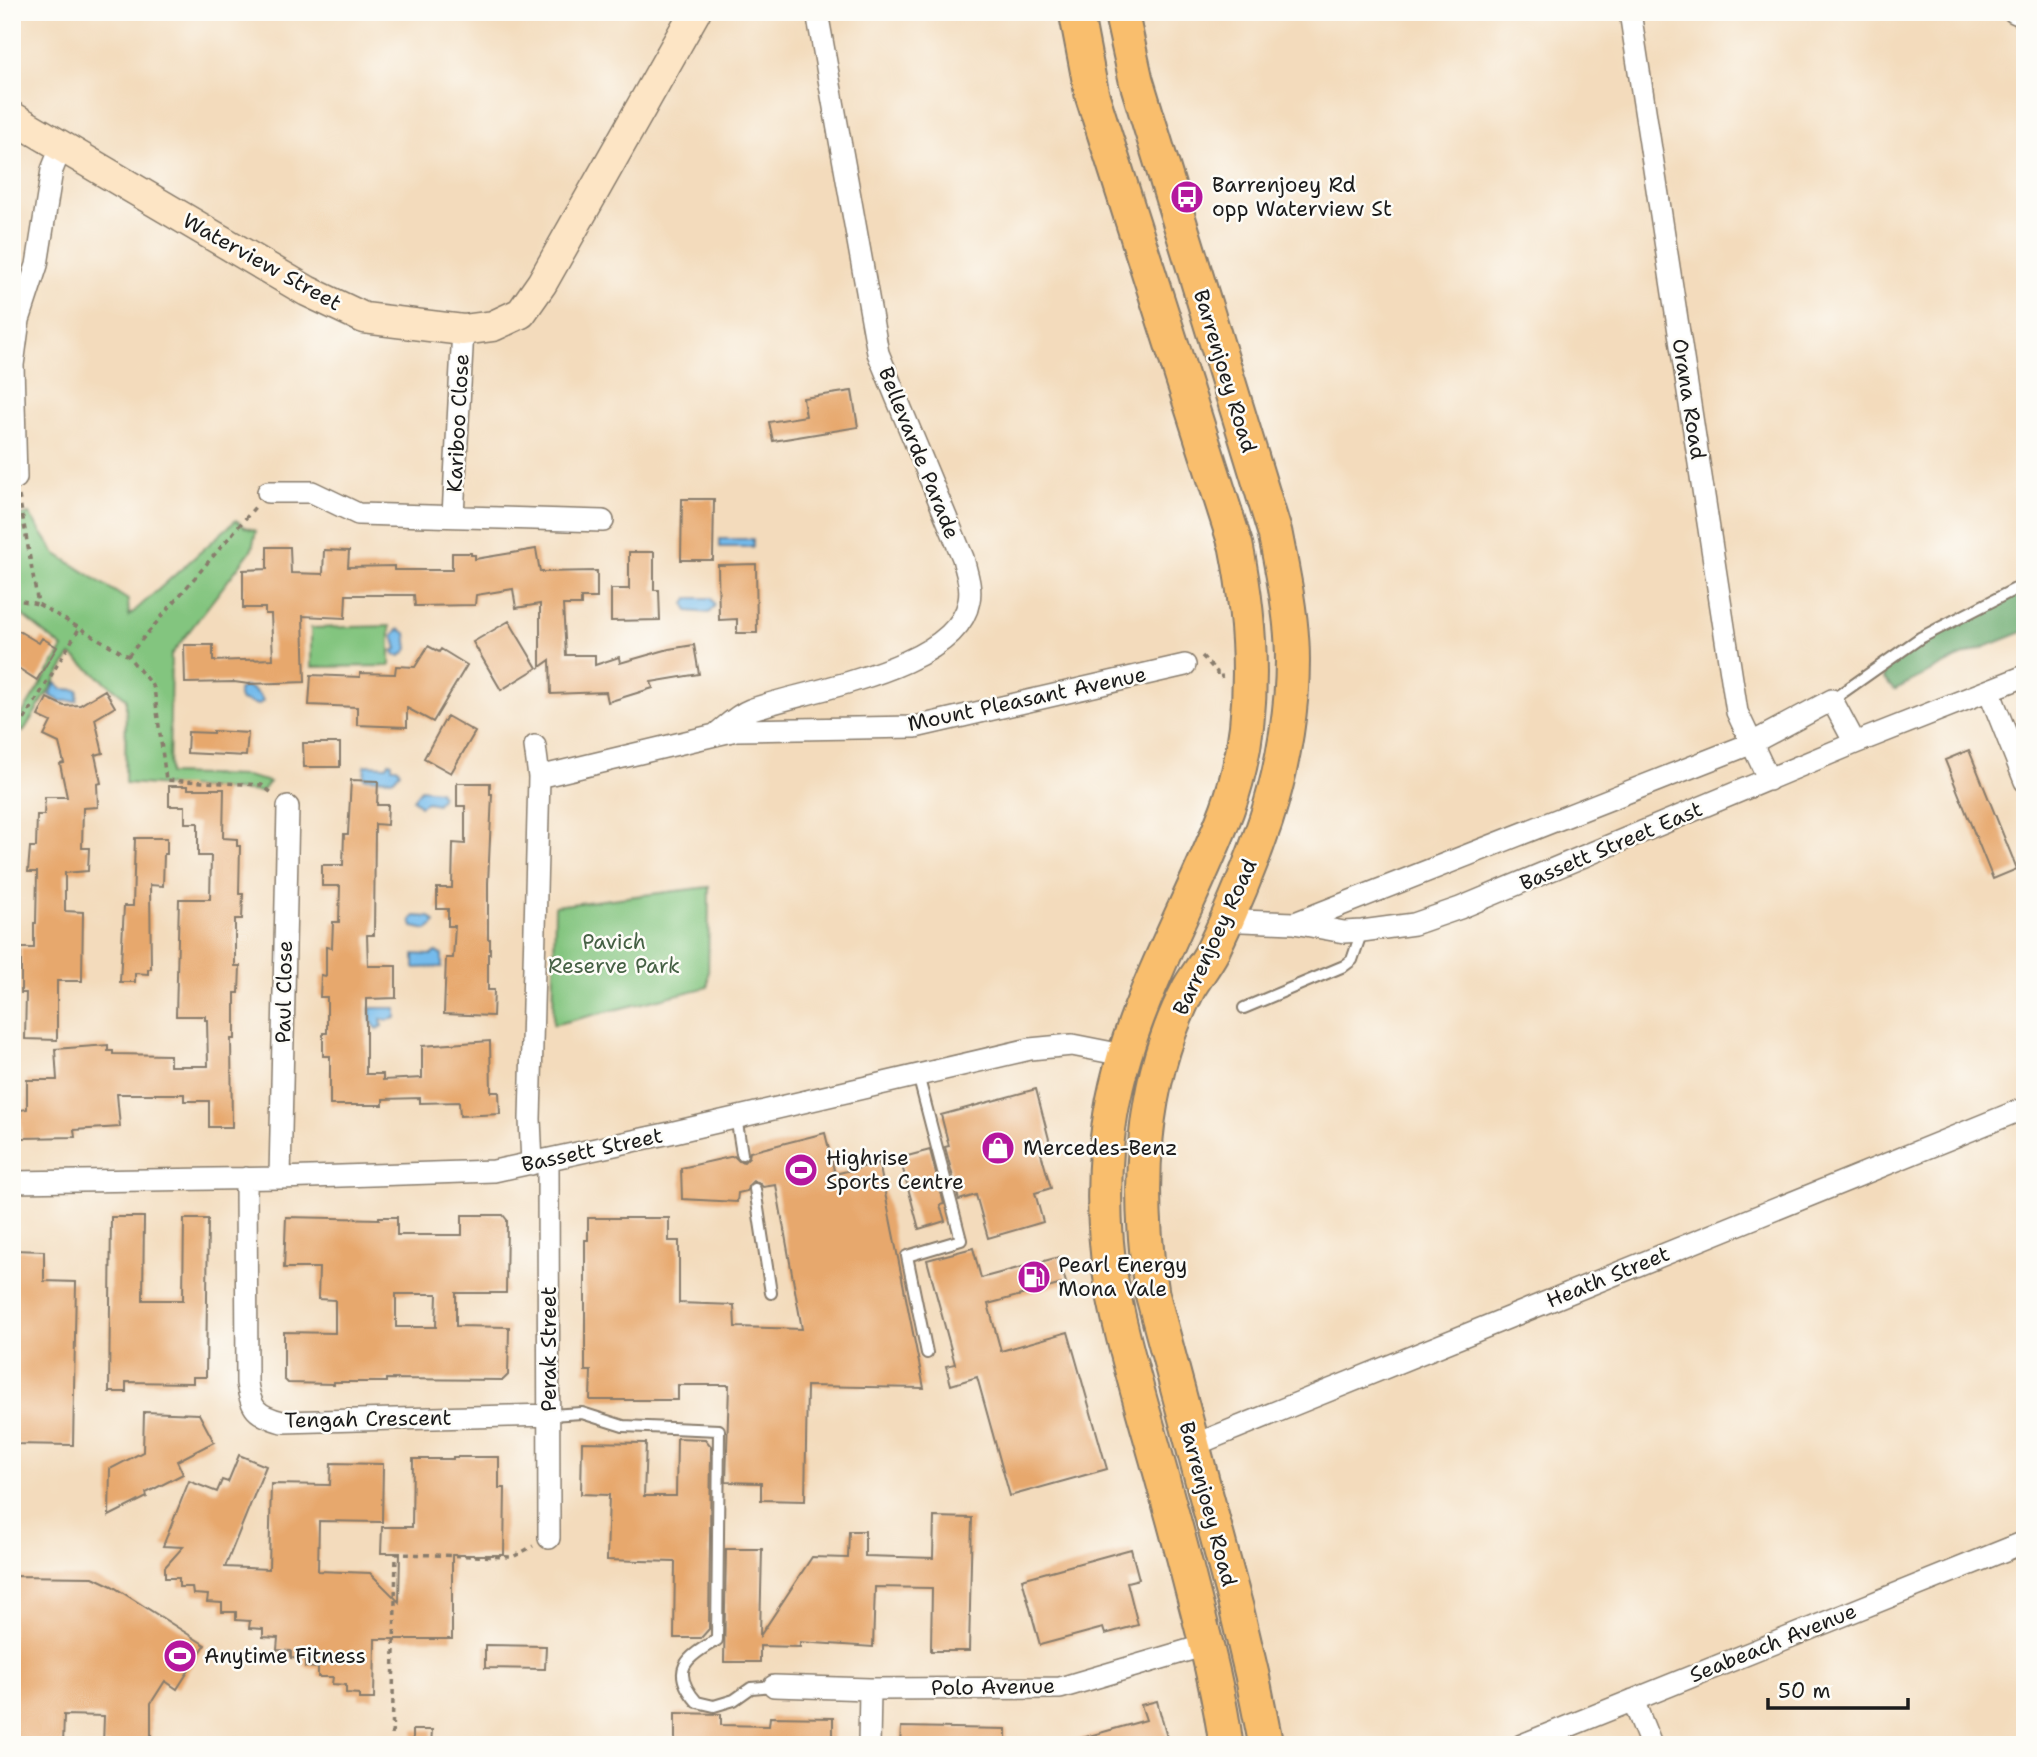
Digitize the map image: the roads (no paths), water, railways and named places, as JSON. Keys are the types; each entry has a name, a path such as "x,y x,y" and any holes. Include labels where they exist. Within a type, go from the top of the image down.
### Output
{"main road":[{"name":"Barrenjoey Road","path":"1076,12 1093,95 1236,546 1244,589 1250,653 1248,711 1243,750 1228,808 1149,987 1123,1055 1107,1140 1105,1180 1105,1219 1111,1284 1206,1645 1226,1745"},
{"name":"Barrenjoey Road","path":"1121,12 1140,93 1275,533 1292,644 1289,712 1282,761 1266,820 1210,955 1189,989 1159,1066 1147,1128 1144,1163 1145,1248 1152,1293 1236,1607 1266,1745"},
{"name":"Bassett Street East","path":"1194,890 1227,916"},
{"name":"Bassett Street","path":"1123,1055 1159,1066"}],"street":[{"name":"Waterview Street","path":"12,117 307,291 364,318 463,330 493,326 521,313 542,283 695,12"},
{"name":"Bellevarde Parade","path":"715,735 747,711 864,678 905,662 932,647 956,627 969,603 970,585 963,558 878,354 817,12"},
{"name":"Orana Road","path":"1630,12 1737,712 1769,780"},
{"path":"2014,12 2025,17"},
{"path":"16,478 13,365 19,320 37,265 52,170 62,145"},
{"name":"Kariboo Close","path":"453,515 463,330"},
{"name":"Kariboo Close","path":"268,492 312,492 358,514 603,521"},
{"name":"Mount Pleasant Avenue","path":"539,777 736,730 915,727 1185,665"},
{"name":"Bassett Street East","path":"1227,916 1242,921 1294,923 1344,932 1414,924 1460,908 1855,743 2025,676"},
{"path":"1989,691 2025,781"},
{"name":"Bassett Street East","path":"1294,923 1750,744 1832,699"},
{"path":"1832,699 1855,743"},
{"name":"Perak Street","path":"535,746 539,777 530,1118 540,1162 550,1416 549,1538"},
{"name":"Paul Close","path":"280,1178 288,807"},
{"path":"1361,896 1363,931"},
{"name":"Bassett Street","path":"12,1182 280,1178 494,1171 1053,1045 1083,1045 1123,1055"},
{"name":"Heath Street","path":"1192,1446 2025,1108"},
{"name":"Tengah Crescent","path":"246,1178 247,1383 251,1405 265,1418 282,1422 550,1416"},
{"name":"Seabeach Avenue","path":"1522,1745 2025,1542"},
{"name":"Polo Avenue","path":"774,1686 870,1689 1060,1688 1206,1645"},
{"path":"869,1745 870,1689"},
{"path":"1633,1700 1651,1745"}],"lane":[{"name":"Bassett Street East","path":"1832,699 1920,638 2025,584"},
{"path":"1244,1008 1344,966 1352,960 1363,931"},
{"path":"918,1075 961,1240 907,1256 928,1353"},
{"path":"736,1117 742,1154"},
{"path":"755,1189 771,1293"},
{"path":"550,1416 582,1413 624,1426 719,1430 717,1640 689,1657 682,1669 683,1682 697,1702 714,1706 734,1700 751,1688 774,1686"}],"water":[{"path":"720,539 753,539 753,547 720,547"},
{"path":"688,598 711,598 715,605 709,613 688,611 685,604"},
{"path":"399,629 406,633 408,649 401,656 395,655 393,651 397,649 393,635"},
{"path":"56,683 62,689 78,690 77,701 60,701 49,695"},
{"path":"242,687 260,695 263,701 258,705 240,700 238,691"},
{"path":"389,762 400,772 394,779 364,778 365,765 387,766"},
{"path":"421,789 439,791 442,796 437,804 427,802 420,806 413,799"},
{"path":"415,916 430,917 435,922 434,925 427,930 413,927 411,920"},
{"path":"436,952 442,955 442,967 414,968 414,954 431,955"},
{"path":"370,1008 396,1008 396,1018 381,1019 382,1026 377,1029 371,1021"}],"place":[{"name":"Barrenjoey Rd opp Waterview St","path":"1187,197"},
{"name":"Mercedes-Benz","path":"998,1148"},
{"name":"Highrise Sports Centre","path":"801,1170"},
{"name":"Pearl Energy Mona Vale","path":"1034,1277"},
{"name":"Anytime Fitness","path":"180,1656"}],"park label":[{"name":"Pavich Reserve Park","path":"614,954"}]}
